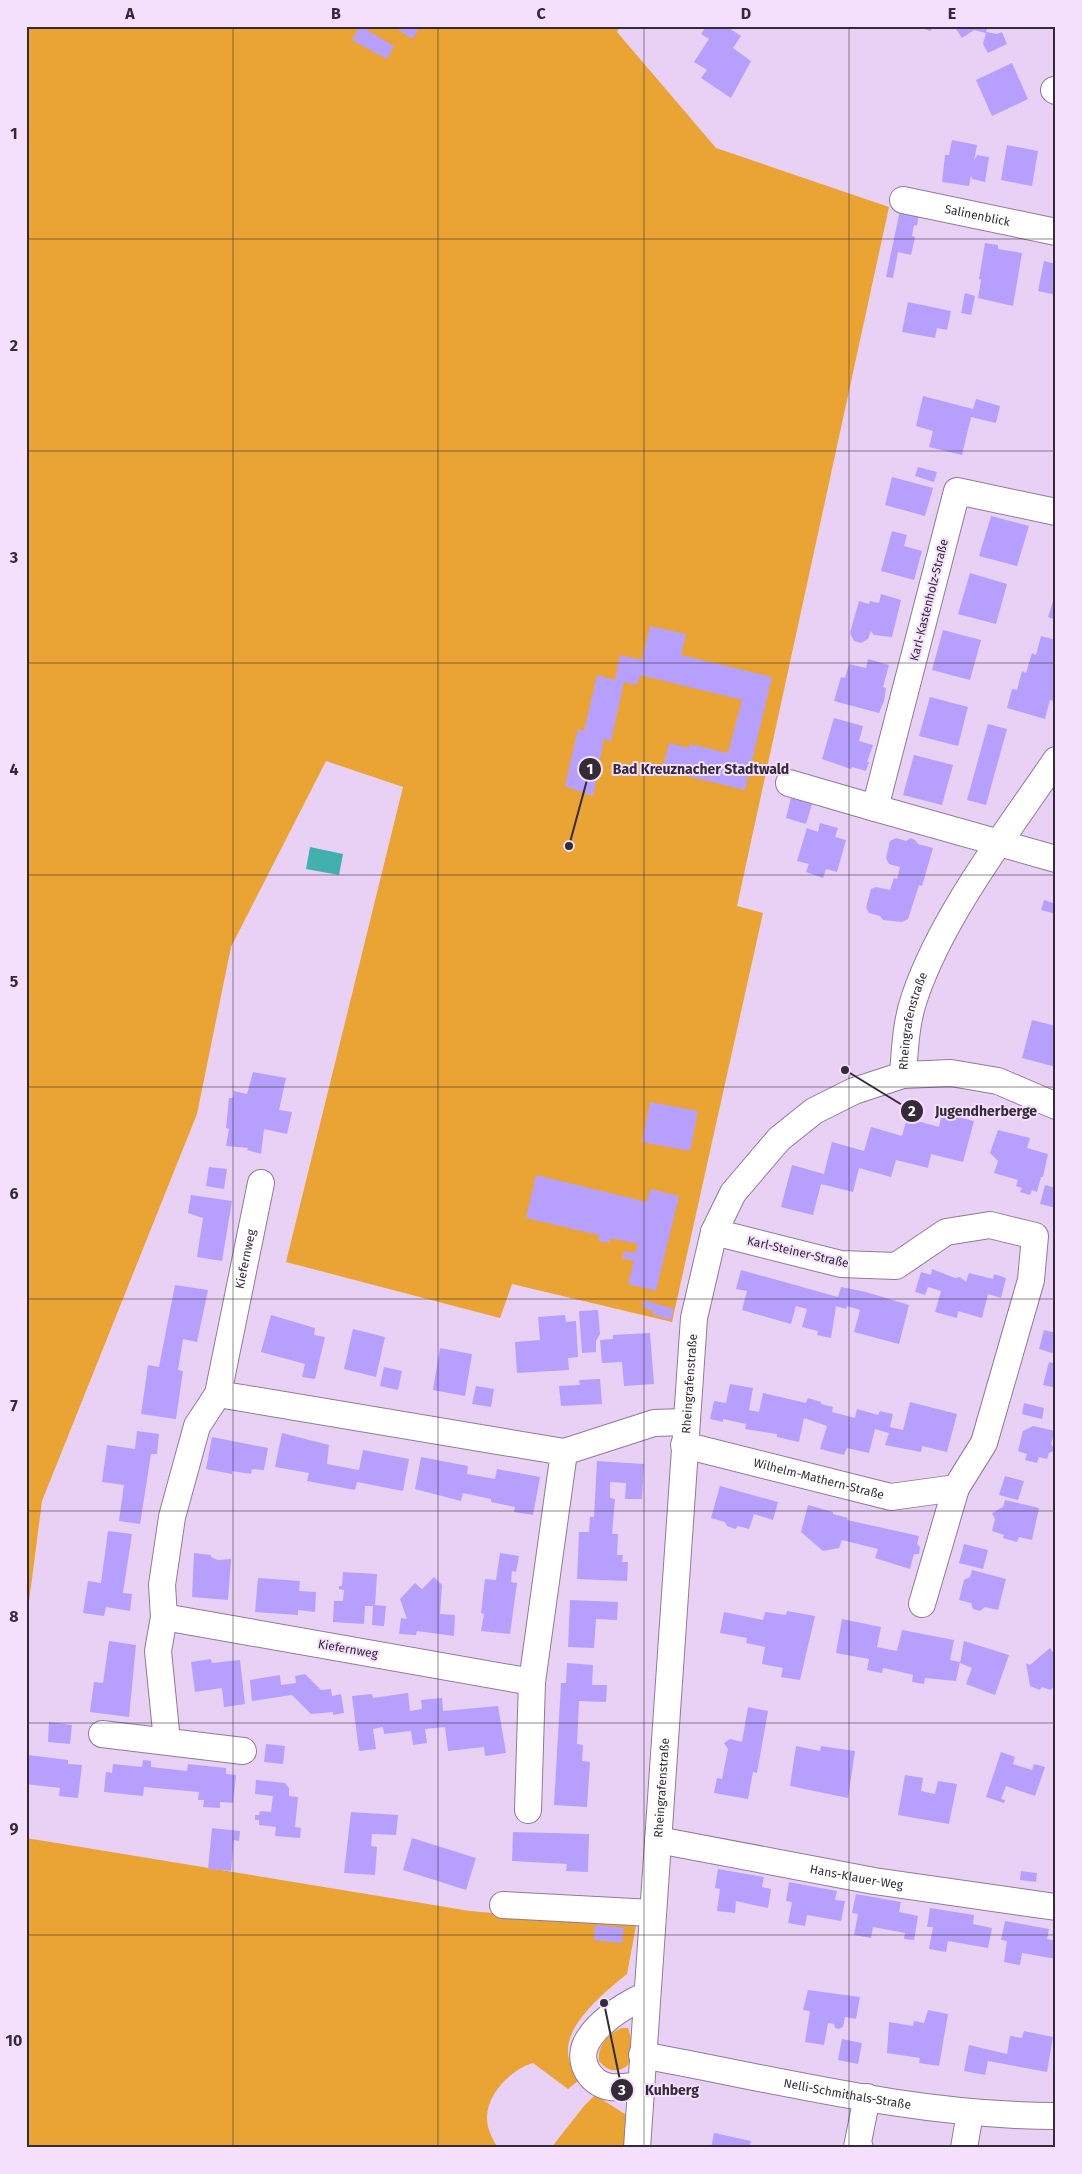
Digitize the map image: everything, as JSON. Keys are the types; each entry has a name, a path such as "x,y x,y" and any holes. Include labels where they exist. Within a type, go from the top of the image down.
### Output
{"street":[{"name":"Salinenblick","path":"903,200 1054,225"},
{"name":"Karl-Kastenholz-Straße","path":"875,808 957,490 1056,512"},
{"name":"Rheingrafenstraße","path":"637,2148 646,1995 694,1318 714,1232 734,1193 779,1139 814,1111 854,1091 903,1075 906,1035 914,997 927,964 948,923 1056,760"},
{"path":"789,784 1056,859"},
{"path":"903,1075 951,1073 998,1081 1056,1106"},
{"name":"Kiefernweg","path":"167,1741 158,1651 164,1617 162,1585 172,1517 198,1426 218,1394 261,1183"},
{"name":"Karl-Steiner-Straße","path":"714,1232 841,1264 896,1266 946,1232 990,1225 1035,1236 1031,1280 984,1443 956,1488"},
{"path":"218,1394 564,1452 654,1423 685,1434"},
{"name":"Wilhelm-Mathern-Straße","path":"685,1434 891,1497 956,1488"},
{"path":"528,1810 532,1682 564,1452"},
{"path":"922,1604 956,1488"},
{"name":"Kiefernweg","path":"164,1617 532,1682"},
{"path":"102,1734 243,1751"},
{"name":"Hans-Klauer-Weg","path":"658,1840 874,1881 1056,1907"},
{"path":"502,1905 652,1913"},
{"path":"641,2085 611,2087 602,2085 592,2078 585,2069 584,2055 587,2041 593,2033 616,2012 646,1995"},
{"name":"Nelli-Schmithals-Straße","path":"642,2054 866,2097 970,2113 1056,2116"},
{"path":"860,2148 857,2147 866,2097"},
{"path":"964,2148 970,2113"}],"shaded area":[{"path":"26,26 620,26 617,32 716,148 889,207 737,906 763,913 672,1322 512,1284 500,1318 286,1262 403,787 326,761 231,947 197,1114 42,1501 26,1625"},
{"path":"310,847 343,854 339,875 306,869"},
{"path":"26,1838 470,1911 636,1926 627,1974 589,2008 569,2041 569,2059 578,2081 568,2089 533,2063 509,2077 496,2092 488,2110 488,2127 498,2148 26,2148"},
{"path":"621,2028 628,2028 630,2033 630,2055 628,2065 620,2070 613,2070 599,2061 599,2055 604,2041"},
{"path":"595,2095 628,2116 625,2148 551,2148 584,2106"}],"building":[{"path":"360,26 394,46 387,59 352,40"},
{"path":"392,26 420,26 413,39"},
{"path":"704,26 726,26 741,36 733,48 751,61 731,98 701,78 707,70 694,62 709,39 701,34 705,28"},
{"path":"914,26 932,26 931,31"},
{"path":"954,26 988,26 986,32 997,34 1002,32 1007,44 988,53 983,44 986,33 974,30 962,38"},
{"path":"1012,63 1028,99 992,116 976,80"},
{"path":"952,140 977,145 974,161 977,155 989,157 985,182 972,179 971,175 969,186 942,182 945,155 949,155"},
{"path":"1007,145 1038,151 1032,186 1001,180"},
{"path":"900,210 919,214 917,226 914,225 912,236 915,237 911,255 898,252 893,278 886,277"},
{"path":"985,243 998,245 998,249 1022,253 1013,306 978,298"},
{"path":"1044,261 1056,264 1056,295 1038,291"},
{"path":"965,293 975,296 971,315 961,313"},
{"path":"908,302 951,311 947,330 937,328 935,338 902,332"},
{"path":"923,396 973,409 976,399 1000,406 996,423 971,417 962,455 929,447 933,431 916,426"},
{"path":"918,467 937,472 934,482 915,476"},
{"path":"892,477 933,488 925,516 885,505"},
{"path":"991,516 1029,526 1017,566 979,556"},
{"path":"892,531 907,535 904,546 922,551 914,580 881,571"},
{"path":"970,573 1007,584 996,624 958,614"},
{"path":"881,594 901,600 892,637 874,635 871,631 868,639 861,643 854,641 850,633 859,601 869,604 870,601 879,603"},
{"path":"1054,598 1056,598 1056,620 1048,617"},
{"path":"650,626 686,634 681,655 772,677 745,790 662,770 669,743 689,748 690,744 728,753 742,700 640,675 637,685 624,682 611,741 604,739 593,796 565,786 578,729 584,731 597,675 615,680 620,655 642,660"},
{"path":"943,630 981,640 970,680 932,670"},
{"path":"1041,636 1056,640 1056,697 1054,701 1050,700 1045,719 1007,708 1012,689 1017,690 1022,671 1026,673 1032,653 1036,655"},
{"path":"868,659 889,665 883,687 886,688 884,701 879,713 834,701 841,677 845,678 849,664 866,668"},
{"path":"930,697 968,707 958,746 919,736"},
{"path":"834,718 863,726 859,741 873,745 866,771 852,767 851,769 822,759"},
{"path":"988,724 1007,729 986,805 967,800"},
{"path":"914,755 953,765 942,805 903,795"},
{"path":"791,798 812,804 806,824 786,818"},
{"path":"820,823 838,828 835,837 846,840 837,872 826,869 823,878 806,872 809,864 797,861 807,828 818,832"},
{"path":"896,838 906,841 911,838 918,844 933,848 922,886 919,885 908,919 902,922 883,920 880,916 869,913 866,908 871,889 876,887 890,890 894,878 897,879 900,867 889,864 886,858 890,841"},
{"path":"1044,900 1056,904 1056,914 1041,910"},
{"path":"1032,1020 1056,1026 1056,1067 1022,1058"},
{"path":"253,1072 286,1078 279,1110 292,1112 287,1134 264,1129 261,1154 247,1150 248,1148 226,1146 229,1129 226,1128 229,1098 233,1098 234,1091 247,1094"},
{"path":"650,1102 698,1111 690,1151 642,1142"},
{"path":"942,1113 974,1121 963,1162 931,1154 928,1168 896,1160 891,1177 859,1168 853,1192 821,1184 813,1215 781,1207 792,1165 824,1174 832,1142 864,1151 871,1127 902,1136 907,1118 939,1127"},
{"path":"998,1130 1030,1138 1027,1148 1048,1154 1043,1177 1041,1177 1037,1192 1032,1190 1030,1195 1020,1192 1022,1188 1016,1186 1018,1180 994,1173 998,1161 990,1153"},
{"path":"209,1167 227,1169 224,1189 206,1186"},
{"path":"536,1175 647,1202 650,1189 679,1196 656,1291 628,1284 634,1261 622,1258 624,1251 635,1253 638,1244 610,1238 609,1243 598,1241 599,1235 526,1218"},
{"path":"1045,1185 1056,1188 1056,1208 1040,1204"},
{"path":"191,1195 232,1201 222,1261 197,1257 203,1218 188,1213"},
{"path":"932,1269 955,1278 960,1277 966,1282 969,1273 993,1279 994,1274 1006,1278 1001,1298 988,1294 982,1318 958,1311 957,1318 935,1312 941,1291 928,1287 925,1295 915,1292 921,1272 931,1275"},
{"path":"741,1270 838,1297 841,1287 866,1292 909,1305 899,1344 854,1332 860,1310 847,1306 846,1309 836,1306 831,1338 817,1335 818,1331 802,1327 807,1309 796,1306 791,1324 742,1310 747,1291 736,1289"},
{"path":"175,1285 208,1290 197,1342 183,1339 178,1370 183,1371 176,1419 141,1414 148,1365 159,1367"},
{"path":"644,1300 674,1309 670,1320 652,1314 653,1311 642,1307"},
{"path":"598,1310 600,1334 596,1341 596,1352 582,1353 579,1311"},
{"path":"271,1315 315,1328 314,1335 325,1337 315,1379 302,1377 305,1364 261,1352"},
{"path":"565,1315 566,1322 576,1321 578,1357 568,1358 569,1370 517,1373 515,1342 540,1340 538,1317"},
{"path":"353,1329 385,1337 376,1377 344,1369"},
{"path":"1044,1330 1056,1333 1056,1351 1052,1353 1039,1349"},
{"path":"650,1333 654,1384 624,1386 622,1362 602,1363 600,1340 613,1339 613,1335"},
{"path":"440,1348 472,1354 465,1396 433,1390"},
{"path":"1049,1362 1056,1364 1056,1388 1043,1385"},
{"path":"384,1367 402,1371 398,1390 380,1386"},
{"path":"600,1379 602,1404 561,1406 559,1386 580,1385 579,1380"},
{"path":"730,1384 753,1388 749,1410 759,1412 763,1393 806,1403 808,1398 833,1407 832,1412 855,1418 857,1409 878,1415 880,1411 893,1414 890,1427 903,1430 910,1402 957,1414 947,1452 922,1446 921,1452 885,1445 889,1433 875,1429 869,1453 847,1448 844,1455 820,1449 827,1426 804,1418 799,1442 777,1437 777,1434 745,1429 746,1424 723,1419 723,1422 710,1419 714,1401 726,1403"},
{"path":"476,1386 494,1389 491,1407 472,1404"},
{"path":"1024,1403 1044,1408 1042,1419 1022,1414"},
{"path":"1033,1426 1055,1431 1051,1444 1055,1450 1049,1453 1047,1459 1039,1457 1037,1463 1025,1460 1027,1454 1018,1451 1023,1431"},
{"path":"137,1431 159,1434 157,1454 151,1454 140,1524 119,1521 124,1485 102,1482 107,1445 135,1449"},
{"path":"282,1433 329,1445 327,1464 359,1470 363,1450 409,1459 403,1491 357,1482 355,1490 307,1481 309,1473 275,1467"},
{"path":"212,1437 268,1448 264,1470 252,1469 251,1474 232,1471 232,1474 206,1469"},
{"path":"421,1457 468,1466 467,1474 495,1479 497,1469 540,1477 533,1515 514,1512 515,1507 491,1502 491,1499 463,1493 461,1501 415,1489"},
{"path":"597,1461 644,1464 642,1499 625,1499 626,1483 610,1482 610,1498 615,1499 612,1534 618,1534 617,1555 623,1555 622,1562 628,1562 627,1581 577,1579 579,1532 589,1532 590,1517 594,1517"},
{"path":"1005,1476 1024,1481 1018,1500 999,1495"},
{"path":"720,1486 778,1502 773,1520 754,1514 749,1529 738,1526 735,1529 727,1526 725,1522 711,1518"},
{"path":"1005,1500 1039,1508 1032,1540 1019,1537 1017,1542 1003,1538 1004,1535 992,1531 995,1519 992,1513 1003,1507"},
{"path":"808,1505 833,1512 833,1514 848,1518 847,1520 919,1536 917,1544 920,1547 919,1554 914,1554 910,1569 875,1558 878,1549 842,1540 839,1548 823,1551 801,1532"},
{"path":"108,1531 132,1534 123,1593 132,1594 130,1611 106,1607 104,1616 83,1613 88,1581 101,1583"},
{"path":"964,1544 988,1550 983,1569 959,1563"},
{"path":"194,1553 211,1555 211,1557 218,1560 231,1559 228,1600 192,1597"},
{"path":"500,1553 519,1556 516,1572 512,1571 511,1582 517,1583 510,1634 481,1631 484,1614 481,1613 485,1579 496,1580"},
{"path":"972,1570 1006,1579 998,1610 985,1607 980,1611 973,1609 971,1603 959,1600 964,1580 970,1577"},
{"path":"343,1572 377,1574 375,1605 386,1606 384,1626 372,1625 373,1606 365,1606 364,1624 333,1622 334,1601 343,1601 344,1590 339,1589 339,1586 342,1586"},
{"path":"434,1577 442,1585 440,1614 455,1615 454,1636 417,1631 416,1635 399,1634 401,1618 407,1619 400,1599 415,1583 422,1589"},
{"path":"258,1578 300,1581 299,1591 316,1592 315,1612 298,1610 298,1615 255,1612"},
{"path":"570,1600 618,1602 617,1620 596,1619 594,1648 568,1647"},
{"path":"787,1611 815,1616 800,1680 781,1677 783,1668 762,1664 765,1647 746,1643 747,1638 720,1633 724,1612 763,1620 765,1612 786,1615"},
{"path":"842,1619 881,1627 877,1647 897,1651 902,1630 954,1640 950,1660 960,1662 956,1681 925,1678 924,1684 912,1682 913,1675 897,1671 883,1668 882,1673 867,1670 869,1659 836,1653"},
{"path":"109,1641 136,1645 129,1717 90,1712 94,1682 103,1683"},
{"path":"964,1641 1009,1655 995,1695 966,1684 972,1668 960,1663"},
{"path":"1050,1648 1056,1656 1056,1686 1050,1690 1042,1687 1040,1690 1030,1686 1026,1663 1030,1665"},
{"path":"211,1659 212,1663 240,1660 245,1704 224,1707 222,1688 195,1692 191,1662"},
{"path":"567,1663 593,1665 592,1685 607,1685 606,1702 579,1701 577,1744 583,1745 582,1761 590,1762 587,1807 554,1805 561,1683 566,1683"},
{"path":"305,1674 321,1690 331,1689 332,1696 341,1694 344,1713 333,1715 333,1712 311,1714 292,1695 252,1701 250,1680 280,1675 281,1685 296,1683 295,1676"},
{"path":"408,1693 410,1711 422,1709 421,1700 442,1698 443,1711 498,1706 506,1753 485,1756 484,1747 448,1751 445,1727 425,1729 427,1743 413,1745 411,1731 384,1734 383,1727 373,1729 376,1749 359,1751 352,1696 372,1694 373,1698"},
{"path":"748,1707 768,1711 757,1773 753,1772 748,1799 714,1793 717,1778 722,1779 728,1749 724,1743 730,1739 742,1742"},
{"path":"49,1722 72,1725 70,1744 48,1742"},
{"path":"266,1744 285,1746 283,1764 264,1762"},
{"path":"796,1746 820,1751 821,1746 855,1751 848,1798 790,1786"},
{"path":"1001,1752 1015,1757 1013,1764 1032,1770 1034,1764 1045,1767 1035,1796 1006,1786 1001,1799 1005,1800 1004,1803 986,1797"},
{"path":"28,1755 68,1760 68,1764 82,1765 78,1798 59,1796 60,1788 26,1784"},
{"path":"143,1760 151,1761 151,1767 187,1771 188,1764 226,1768 226,1774 236,1775 233,1803 220,1802 220,1808 203,1807 204,1800 198,1800 199,1792 144,1787 143,1796 104,1792 106,1772 112,1773 113,1764 142,1767"},
{"path":"905,1775 923,1778 921,1791 935,1794 938,1781 957,1784 949,1824 898,1815"},
{"path":"256,1780 285,1783 289,1788 289,1796 298,1797 295,1827 301,1828 300,1838 275,1836 276,1827 259,1825 259,1820 255,1820 255,1815 259,1815 260,1811 271,1812 273,1796 255,1794"},
{"path":"351,1812 398,1815 396,1835 372,1834 371,1846 377,1847 375,1875 344,1873"},
{"path":"212,1828 240,1831 239,1841 234,1840 231,1871 208,1869"},
{"path":"513,1832 589,1834 588,1872 566,1871 567,1864 512,1861"},
{"path":"412,1838 476,1858 466,1890 403,1870"},
{"path":"718,1869 764,1877 762,1887 771,1889 768,1908 736,1901 735,1913 717,1911 720,1889 715,1888"},
{"path":"1021,1871 1037,1873 1036,1882 1020,1880"},
{"path":"789,1882 837,1891 835,1900 845,1901 841,1921 807,1915 805,1926 788,1923 792,1902 786,1901"},
{"path":"856,1894 901,1902 899,1912 918,1916 914,1940 904,1939 905,1933 873,1927 871,1938 854,1935 858,1914 852,1913"},
{"path":"930,1908 974,1915 973,1924 992,1928 988,1948 948,1941 946,1952 929,1949 933,1927 927,1927"},
{"path":"1005,1921 1049,1929 1047,1939 1056,1941 1056,1959 1022,1953 1020,1965 1004,1962 1007,1941 1001,1940"},
{"path":"595,1925 624,1928 622,1943 594,1940"},
{"path":"808,1990 860,1997 856,2019 845,2017 843,2027 839,2029 835,2028 834,2024 828,2023 824,2045 805,2042 810,2011 803,2010"},
{"path":"928,2010 948,2014 939,2066 919,2063 920,2058 887,2053 889,2022 913,2026 914,2021 924,2023"},
{"path":"1024,2031 1053,2037 1047,2072 988,2061 985,2075 964,2071 969,2045 1007,2054 1010,2036 1022,2038"},
{"path":"842,2039 862,2043 858,2064 838,2060"},
{"path":"714,2133 751,2141 749,2148 711,2148"}],"place":[{"name":"Bad Kreuznacher Stadtwald","path":"569,846"},
{"name":"Jugendherberge","path":"845,1070"},
{"name":"Kuhberg","path":"604,2003"}]}
